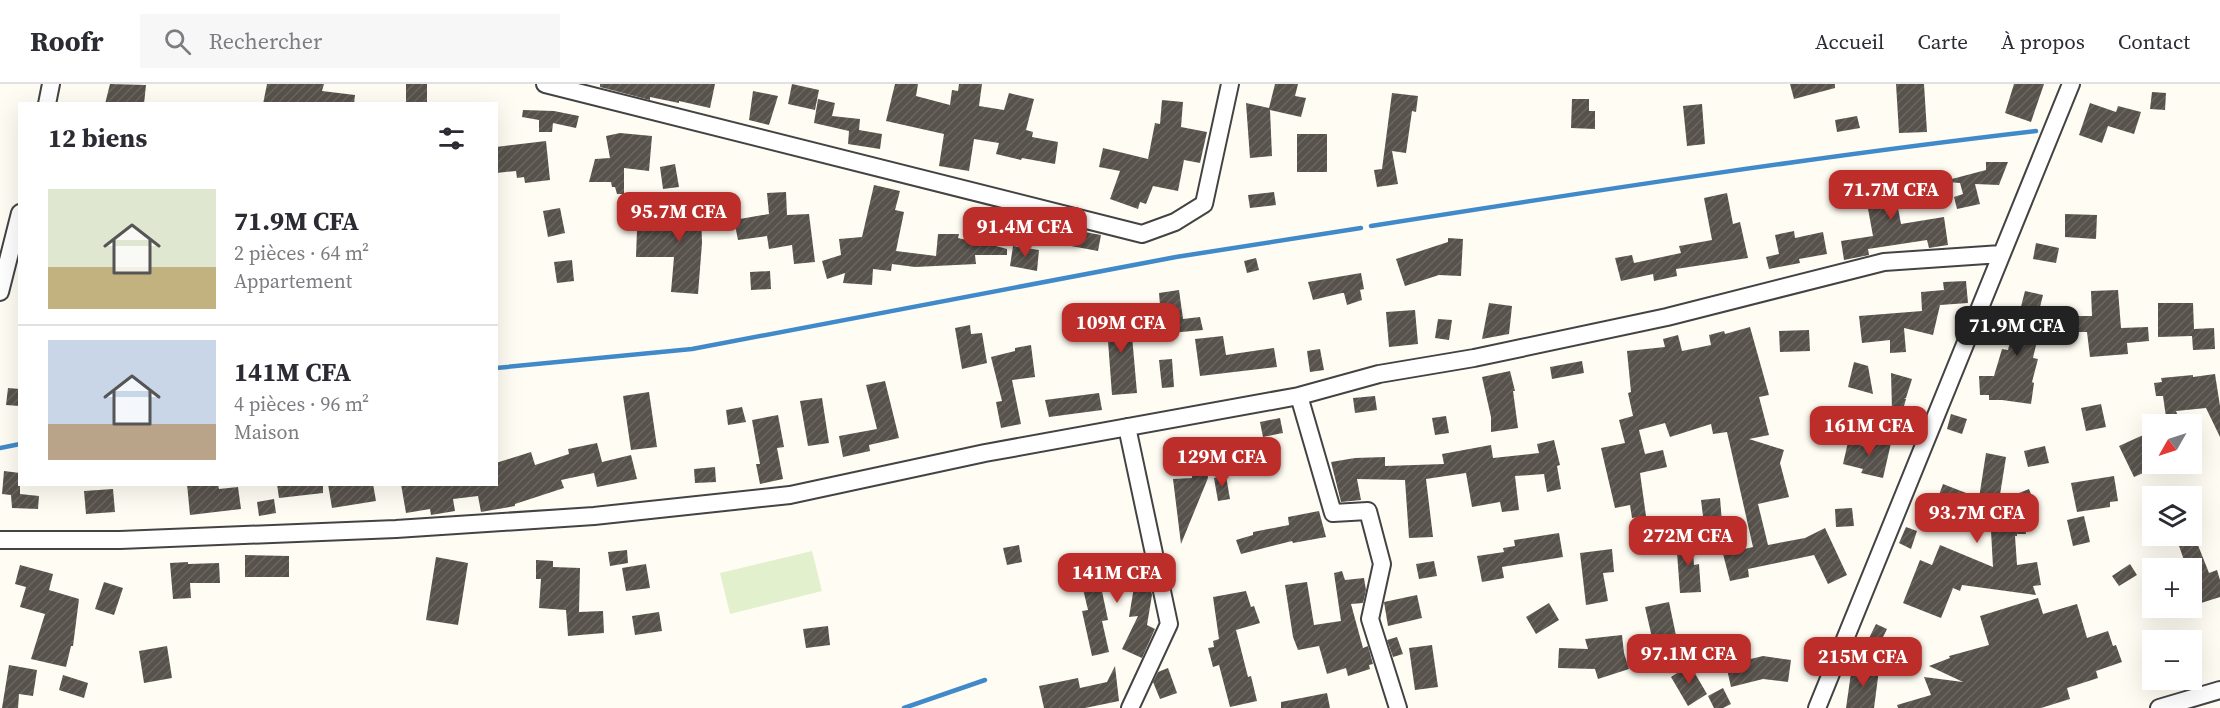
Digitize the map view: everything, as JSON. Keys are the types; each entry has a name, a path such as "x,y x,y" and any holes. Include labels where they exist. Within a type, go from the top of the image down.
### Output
{"street":[{"path":"46,102 51,84"},
{"path":"545,84 1142,234 1175,222 1204,204 1230,84"},
{"path":"1816,708 2071,84"},
{"path":"0,292 18,221"},
{"path":"0,540 120,540 396,529 594,516 790,495 985,453 1299,396 1379,374 1474,358 1667,316 1884,262 2001,254"},
{"path":"1299,396 1333,513 1368,512 1382,564 1370,620 1398,708"},
{"path":"1127,428 1169,624 1130,708"},
{"path":"2159,708 2220,690"}],"green space":[{"path":"812,551 822,591 730,614 720,573"}],"building":[{"path":"110,84 146,85 144,102 106,102"},
{"path":"267,84 324,84 322,91 355,95 354,102 263,102"},
{"path":"406,84 427,84 427,102 406,102"},
{"path":"600,84 715,84 710,108 650,97 650,100 600,87"},
{"path":"792,84 819,90 815,110 788,104"},
{"path":"895,84 918,84 916,96 950,105 952,90 958,91 959,84 982,84 979,106 1004,110 1009,93 1034,99 1026,130 1033,132 1032,137 1058,142 1055,164 996,154 999,143 974,139 969,171 939,166 944,134 886,121"},
{"path":"1275,84 1298,84 1295,96 1306,98 1301,117 1270,110 1272,156 1250,158 1246,103 1269,108"},
{"path":"1790,84 1835,84 1835,88 1794,99"},
{"path":"1896,84 1924,84 1927,132 1899,133"},
{"path":"2014,84 2044,84 2031,122 2005,113"},
{"path":"753,91 778,96 769,125 749,120"},
{"path":"2152,92 2166,93 2165,110 2150,109"},
{"path":"1392,93 1418,96 1416,112 1412,111 1406,153 1392,151 1398,184 1377,187 1374,170 1382,169"},
{"path":"818,99 835,103 832,116 860,119 859,130 882,134 880,149 848,144 849,131 814,123"},
{"path":"1572,99 1589,99 1589,111 1595,111 1595,129 1571,128"},
{"path":"1162,100 1183,102 1181,127 1207,132 1200,163 1184,160 1178,191 1153,186 1146,204 1140,202 1138,209 1110,199 1120,171 1099,167 1103,148 1148,159 1155,123 1160,124"},
{"path":"2090,103 2116,112 2118,106 2141,112 2134,134 2108,126 2102,143 2079,135"},
{"path":"1702,104 1705,144 1687,146 1683,106"},
{"path":"523,110 554,111 579,116 576,128 553,123 552,132 539,132 539,120 522,117"},
{"path":"1857,116 1860,128 1837,132 1835,120"},
{"path":"620,133 652,136 649,171 624,168 624,194 617,194 611,182 589,182 595,159 610,158 606,136"},
{"path":"1297,134 1327,134 1327,172 1297,172"},
{"path":"546,141 550,180 525,183 524,177 517,178 516,171 498,173 498,147"},
{"path":"1986,162 2008,162 1999,185 1975,184 1980,204 1957,209 1954,197 1963,194 1960,183 1948,182 1948,180 1986,170"},
{"path":"675,164 679,187 663,189 660,167"},
{"path":"1891,171 1901,224 1944,217 1948,245 1929,248 1927,240 1868,249 1869,255 1844,260 1841,241 1873,236 1862,176"},
{"path":"874,185 900,191 895,210 904,212 896,251 936,256 938,234 959,234 958,238 975,242 996,242 996,246 1007,249 1007,255 975,255 976,264 915,267 892,264 891,271 873,269 872,285 843,283 845,273 827,279 822,261 841,255 839,239 862,237"},
{"path":"786,192 787,215 809,214 815,262 794,264 792,245 769,249 767,236 738,240 734,220 769,214 767,193"},
{"path":"1274,192 1276,205 1250,208 1248,195"},
{"path":"1727,193 1733,224 1740,222 1748,258 1676,269 1677,276 1654,281 1653,274 1621,281 1615,258 1632,255 1634,263 1681,253 1679,246 1712,240 1704,198"},
{"path":"675,195 709,195 709,212 701,212 702,243 698,294 671,292 674,257 636,257 637,230 673,231"},
{"path":"560,208 565,233 548,237 543,211"},
{"path":"2065,214 2097,215 2096,239 2065,237"},
{"path":"1074,230 1101,235 1098,251 1071,246"},
{"path":"1794,231 1795,238 1823,232 1827,254 1799,259 1800,263 1769,269 1766,257 1779,254 1775,235"},
{"path":"1448,238 1463,239 1461,276 1439,275 1405,286 1396,259 1448,242"},
{"path":"2036,243 2059,248 2056,263 2033,259"},
{"path":"1013,246 1039,250 1037,271 1010,266"},
{"path":"1256,258 1259,270 1247,273 1244,261"},
{"path":"572,260 574,281 557,283 554,262"},
{"path":"770,271 771,289 751,290 750,272"},
{"path":"1361,273 1364,289 1360,290 1362,300 1347,305 1344,293 1342,293 1313,300 1308,282"},
{"path":"1966,281 1968,303 1940,305 1933,335 1904,328 1906,352 1890,353 1890,340 1862,343 1859,316 1922,311 1921,292 1944,290 1943,282"},
{"path":"1179,290 1183,319 1200,317 1203,330 1149,335 1148,325 1156,324 1156,317 1161,317 1159,293"},
{"path":"2118,290 2121,328 2148,327 2149,341 2127,343 2128,354 2090,357 2087,332 2062,332 2062,316 2092,316 2091,291"},
{"path":"2025,291 2043,295 2038,315 2043,315 2033,358 2038,359 2032,382 2034,383 2031,404 1989,400 1989,395 1980,395 1979,376 1994,376 2002,349 2008,350"},
{"path":"1489,303 1512,306 1509,334 1482,339"},
{"path":"2158,303 2193,303 2194,329 2214,328 2215,349 2193,350 2192,336 2158,337"},
{"path":"1415,310 1418,344 1389,347 1386,312"},
{"path":"1130,313 1137,393 1112,395 1106,314"},
{"path":"1438,319 1452,320 1449,340 1435,338"},
{"path":"970,325 971,334 982,333 987,363 962,369 955,328"},
{"path":"1750,327 1769,395 1759,397 1769,435 1749,439 1784,450 1780,463 1789,497 1758,504 1768,545 1805,538 1825,528 1847,575 1828,584 1814,555 1748,569 1749,577 1730,581 1723,554 1753,547 1727,432 1713,434 1711,424 1670,437 1665,423 1639,430 1645,454 1663,450 1667,467 1640,473 1646,516 1632,518 1630,505 1615,508 1601,448 1625,443 1619,420 1633,416 1628,393 1631,392 1627,351 1665,347 1663,339 1678,335 1682,351 1711,345 1709,335 1724,331 1725,334"},
{"path":"1809,330 1810,351 1780,352 1779,331"},
{"path":"1223,336 1226,355 1274,348 1277,367 1200,376 1195,339"},
{"path":"1031,345 1035,377 1012,380 1021,424 1001,428 996,402 1002,401 991,357"},
{"path":"1320,349 1324,370 1310,372 1307,351"},
{"path":"1172,359 1174,387 1162,388 1159,360"},
{"path":"1582,361 1584,373 1552,379 1550,367"},
{"path":"1854,362 1868,366 1873,394 1848,387"},
{"path":"1510,371 1515,391 1513,391 1518,428 1491,432 1491,417 1482,377"},
{"path":"1891,373 1912,379 1904,399 1906,399 1902,413 1892,410"},
{"path":"2215,374 2220,406 2220,437 2206,408 2166,414 2163,396 2156,396 2154,383 2162,382 2161,378 2193,375 2193,377"},
{"path":"885,381 899,438 869,445 870,451 843,457 839,436 877,429 866,385"},
{"path":"8,388 18,389 18,406 6,405"},
{"path":"649,392 657,447 631,450 623,396"},
{"path":"1099,393 1102,410 1049,417 1045,400"},
{"path":"1375,396 1377,410 1355,413 1353,398"},
{"path":"822,398 829,443 808,446 800,401"},
{"path":"2101,404 2106,427 2086,431 2081,408"},
{"path":"742,407 746,422 728,425 726,410"},
{"path":"1951,414 1967,419 1962,434 1947,429"},
{"path":"778,415 784,447 777,448 783,479 760,484 756,464 760,464 752,420"},
{"path":"1446,416 1449,433 1435,435 1432,418"},
{"path":"1280,418 1283,433 1263,437 1260,422"},
{"path":"2142,436 2142,473 2134,477 2119,446"},
{"path":"1870,438 1891,443 1883,478 1861,473 1863,469 1843,464 1848,442 1868,447"},
{"path":"1554,440 1560,465 1557,466 1561,489 1547,492 1544,474 1515,476 1519,510 1502,512 1500,502 1472,507 1466,473 1426,479 1433,537 1409,538 1405,480 1357,479 1361,500 1341,502 1331,462 1385,457 1385,466 1444,464 1442,454 1491,445 1493,458 1539,453 1537,444"},
{"path":"597,443 602,462 631,455 637,479 597,487 594,473 561,480 564,488 515,504 515,506 481,512 478,496 453,499 455,511 431,515 430,509 406,513 401,486 498,486 498,462 531,452 535,465 569,454 568,449"},
{"path":"2045,446 2049,463 2028,467 2024,451"},
{"path":"1986,453 2006,457 1999,501 2029,489 2035,504 2025,508 2026,534 2015,536 2017,565 2037,562 2041,585 2033,586 2036,595 1962,585 1960,591 1953,588 1941,618 1903,603 1920,560 1932,565 1940,545 1993,567 1991,531 1947,528 1948,525 1933,519 1943,484 1979,498"},
{"path":"1207,465 1208,478 1181,544 1173,479 1192,478 1192,466"},
{"path":"715,467 716,482 695,483 694,469"},
{"path":"4,471 18,473 20,494 39,496 38,509 12,508 11,495 2,494"},
{"path":"1226,476 1230,499 1218,501 1214,478"},
{"path":"2114,476 2118,501 2110,502 2110,507 2077,512 2071,483"},
{"path":"187,486 218,486 219,489 238,487 241,509 190,515"},
{"path":"277,486 323,486 323,493 279,498"},
{"path":"328,486 373,486 376,501 332,508"},
{"path":"113,489 115,512 86,514 84,491"},
{"path":"1720,498 1722,522 1704,524 1701,500"},
{"path":"274,499 276,513 259,516 257,502"},
{"path":"1852,508 1854,526 1836,527 1835,509"},
{"path":"1319,511 1326,537 1293,543 1292,541 1241,554 1236,540 1253,535 1253,532 1289,525 1288,517"},
{"path":"2084,516 2090,542 2073,546 2067,520"},
{"path":"1906,527 1917,531 1911,549 1899,543"},
{"path":"1559,533 1563,557 1502,567 1504,578 1482,582 1477,556 1504,552 1503,548 1515,546 1514,540"},
{"path":"1692,537 1694,565 1699,564 1701,592 1680,593 1676,539"},
{"path":"1019,545 1022,562 1007,565 1003,548"},
{"path":"2179,546 2198,546 2209,573 2217,570 2220,580 2220,597 2202,603 2202,558 2183,558"},
{"path":"1612,549 1614,572 1603,573 1608,601 1586,605 1580,553"},
{"path":"627,550 628,563 610,566 608,552"},
{"path":"1139,553 1152,595 1147,625 1155,629 1142,658 1122,649 1138,616 1129,617 1135,581 1128,583 1124,570 1099,577 1108,620 1102,621 1109,652 1092,656 1082,611 1088,610 1078,568"},
{"path":"245,555 289,556 289,577 245,577"},
{"path":"436,557 468,563 458,625 426,620"},
{"path":"536,560 553,561 553,567 580,568 579,612 603,611 604,633 568,636 566,610 539,608 541,579 536,579"},
{"path":"1434,561 1437,576 1419,579 1416,564"},
{"path":"188,562 188,564 219,563 220,583 190,583 191,598 173,599 170,563"},
{"path":"646,564 650,588 626,591 622,568"},
{"path":"2130,564 2137,575 2119,586 2112,576"},
{"path":"20,565 53,574 49,590 79,599 73,646 71,646 66,667 31,659 45,614 20,607 26,587 15,584"},
{"path":"1342,571 1345,580 1364,578 1366,590 1363,603 1351,604 1363,648 1368,646 1373,664 1369,665 1370,669 1348,676 1346,668 1327,674 1319,646 1298,650 1293,637 1285,585 1307,582 1314,625 1341,621 1334,573"},
{"path":"104,582 123,588 114,615 95,609"},
{"path":"1246,591 1251,607 1254,606 1260,623 1236,630 1248,677 1251,676 1257,701 1230,707 1219,665 1213,667 1208,648 1214,647 1213,641 1219,639 1213,597"},
{"path":"1417,595 1422,618 1388,626 1384,602"},
{"path":"2038,598 2043,614 2077,604 2087,638 2108,631 2122,662 2096,671 2098,678 2067,688 2070,699 2041,708 1898,708 1897,705 1931,695 1924,677 1963,682 1929,666 1950,658 1949,656 1989,645 1980,616"},
{"path":"1669,602 1678,645 1655,651 1645,607"},
{"path":"1549,603 1559,620 1536,634 1526,617"},
{"path":"659,612 662,631 635,635 632,616"},
{"path":"1876,624 1887,629 1880,643 1869,638"},
{"path":"828,626 830,645 806,648 803,629"},
{"path":"1622,635 1629,669 1598,679 1595,669 1558,668 1559,648 1588,649 1585,639"},
{"path":"1397,637 1403,654 1393,657 1387,640"},
{"path":"1432,645 1438,687 1415,690 1409,648"},
{"path":"167,646 172,678 144,683 139,651"},
{"path":"1763,656 1791,660 1788,682 1763,679 1731,687 1726,665"},
{"path":"9,665 37,670 33,696 19,694 18,708 2,708"},
{"path":"1690,665 1707,694 1688,706 1671,677"},
{"path":"1115,666 1119,701 1085,708 1044,708 1039,686 1078,678 1080,688 1107,682"},
{"path":"1852,666 1879,670 1874,708 1846,708"},
{"path":"1168,668 1177,693 1160,699 1153,682 1158,672"},
{"path":"63,675 88,683 84,698 59,690"},
{"path":"1723,688 1731,704 1723,708 1714,708 1708,696"},
{"path":"1327,693 1330,708 1281,708 1281,702"}],"waterway":[{"path":"1371,226 1703,175 2036,131"},
{"path":"498,368 692,349 1176,257 1361,228"},
{"path":"0,448 18,444"},
{"path":"904,708 985,680"}]}
